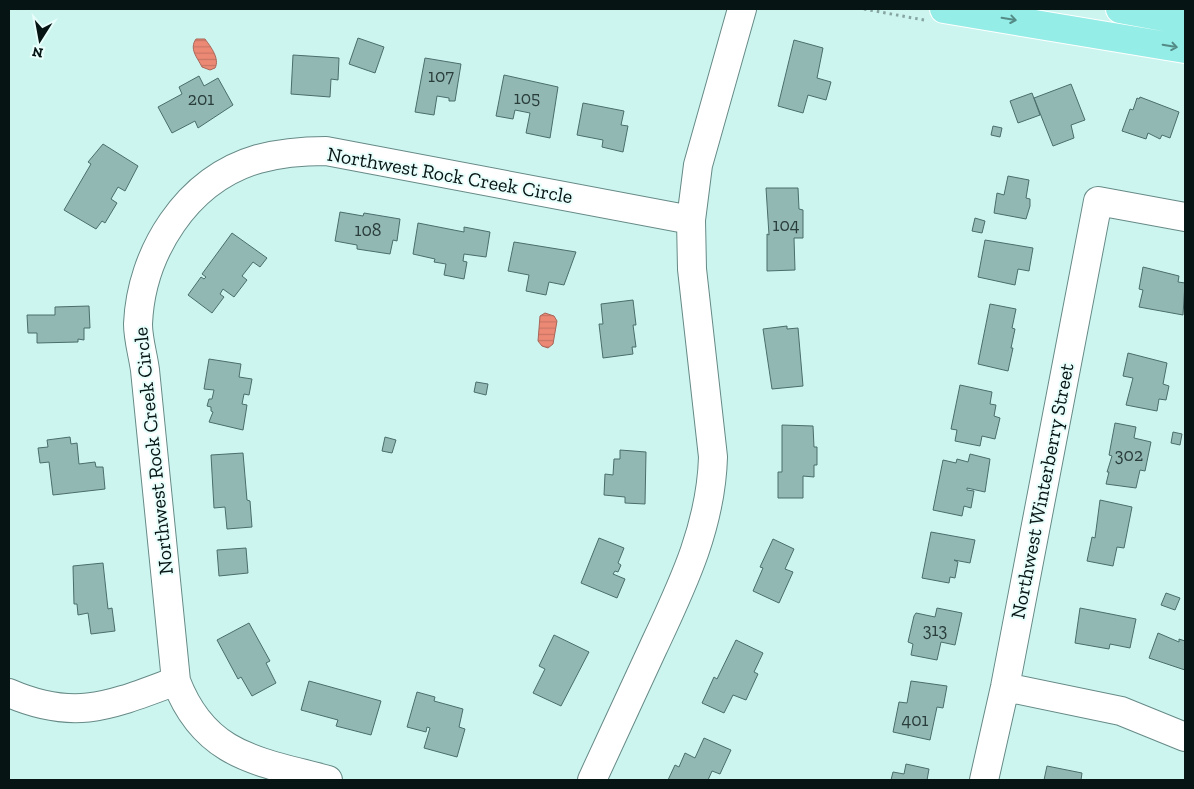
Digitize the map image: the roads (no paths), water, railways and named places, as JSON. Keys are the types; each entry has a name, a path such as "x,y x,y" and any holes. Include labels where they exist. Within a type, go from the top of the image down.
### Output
{"main road":[{"path":"944,9 1185,49"},
{"path":"1120,9 1185,21"}],"street":[{"path":"592,780 685,581 703,529 712,485 713,456 692,269 691,220 698,165 742,9"},
{"name":"Northwest Rock Creek Circle","path":"328,780 257,761 224,747 206,732 190,710 176,681 145,370 138,326 142,290 152,255 170,224 194,196 223,175 256,160 292,152 326,151 691,220"},
{"name":"Northwest Winterberry Street","path":"984,780 1005,687 1098,201 1185,217"},
{"path":"9,693 35,704 64,709 93,708 121,701 176,681"},
{"path":"1005,687 1121,711 1185,737"}]}
